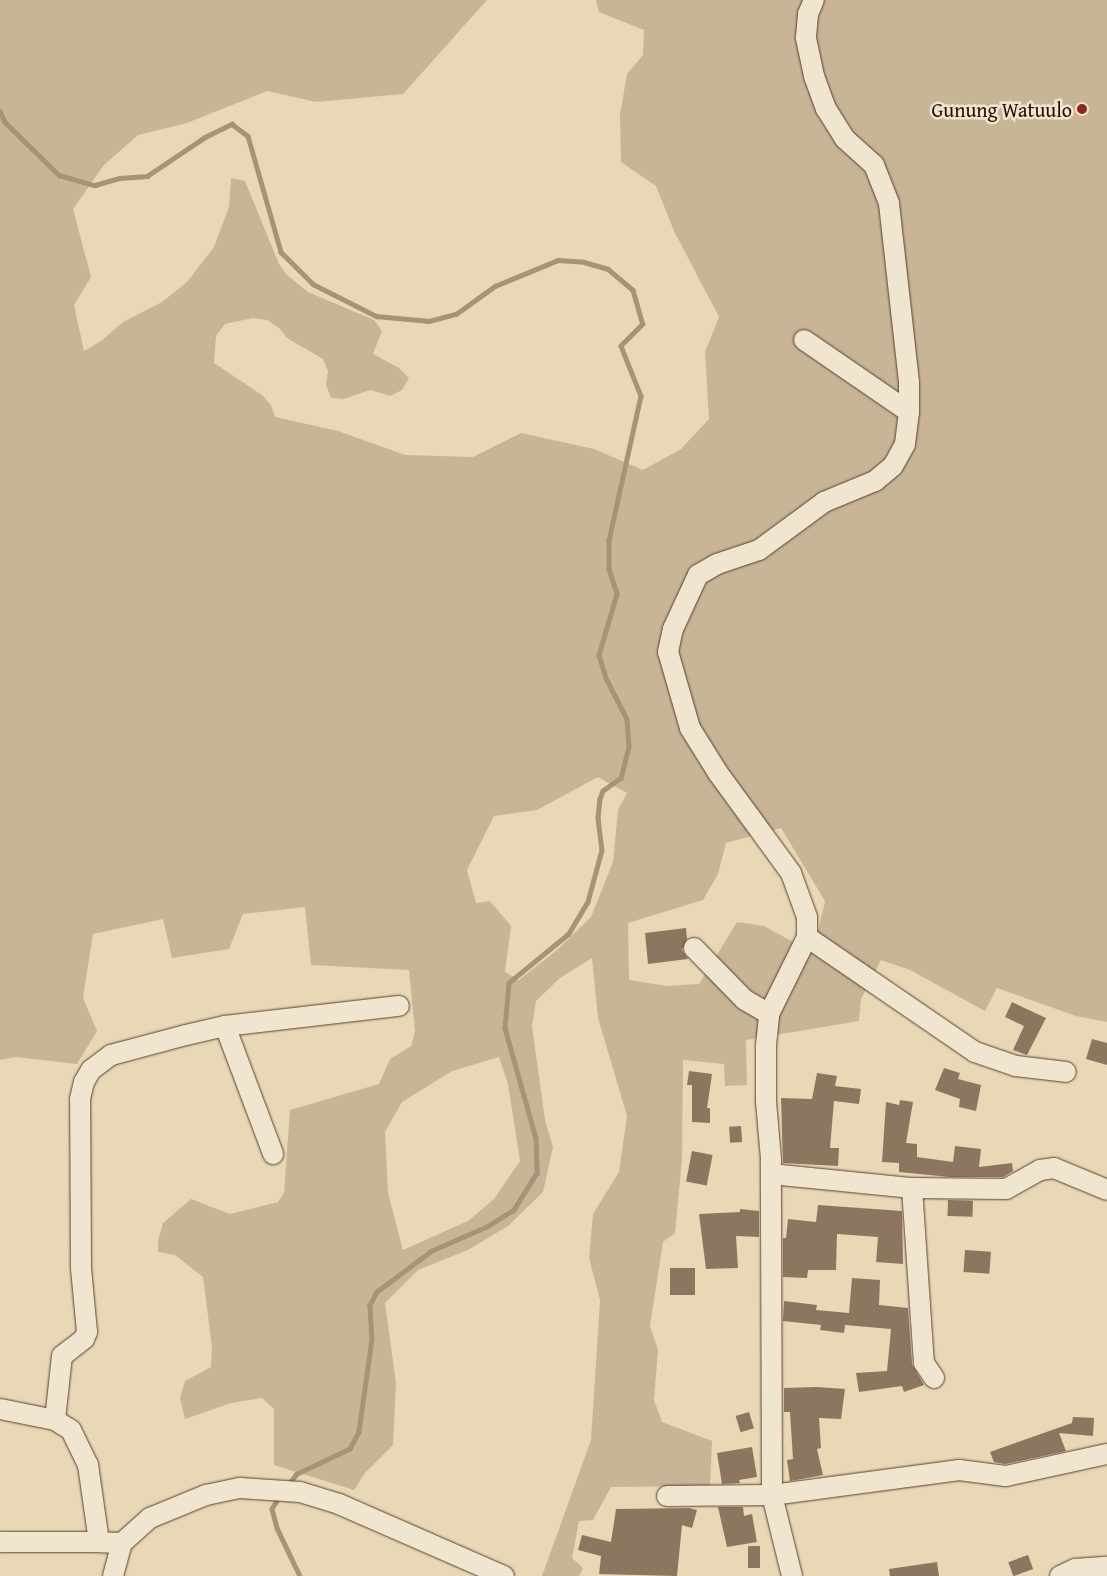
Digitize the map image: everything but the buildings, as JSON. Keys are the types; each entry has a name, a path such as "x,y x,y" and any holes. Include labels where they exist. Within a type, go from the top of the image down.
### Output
{"street":[{"path":"792,1576 772,1495 771,1174 766,1102 769,1014 807,936 802,895 791,873 718,773 690,728 668,652 674,629 698,576 717,564 759,550 824,502 875,481 899,458 905,444 909,412 906,350 889,203 874,165 845,139 826,109 814,76 806,37 808,14 814,0"},
{"path":"804,340 909,412"},
{"path":"807,936 975,1052 1016,1066 1066,1072"},
{"path":"694,948 745,1000 769,1014"},
{"path":"55,1420 62,1356 84,1339 87,1332 81,1268 80,1099 84,1082 91,1070 111,1055 225,1026 399,1006"},
{"path":"225,1026 272,1154"},
{"path":"771,1174 912,1188 1006,1190 1046,1168 1093,1182 1107,1190"},
{"path":"912,1188 924,1363 934,1378"},
{"path":"0,1409 55,1420 71,1430 88,1465 100,1542"},
{"path":"667,1496 772,1495 959,1470 1006,1476 1107,1454"},
{"path":"113,1576 122,1543 150,1518 174,1507 240,1488 267,1488 300,1492 339,1504 504,1576"},
{"path":"0,1542 122,1543"},
{"path":"1060,1576 1074,1570 1107,1567"}],"shaded area":[{"path":"0,0 487,0 403,94 316,102 267,91 187,123 138,135 104,165 73,209 91,277 74,305 84,351 101,341 123,322 162,302 187,282 214,247 229,207 231,178 245,181 279,264 287,275 308,292 374,320 382,331 373,354 399,368 409,378 402,390 390,396 370,390 344,399 331,398 326,385 328,371 323,359 287,338 279,328 267,320 253,318 225,324 216,336 214,363 262,395 271,405 275,417 338,431 405,455 473,457 521,433 594,449 643,470 681,449 709,419 705,352 719,317 674,231 656,186 621,162 620,115 627,74 643,55 644,30 599,12 596,0 1107,0 1107,1022 1076,1016 997,988 985,1011 910,970 881,960 861,999 859,1021 746,1040 747,1085 725,1086 724,1064 683,1060 682,1159 675,1233 663,1242 650,1326 658,1350 654,1400 662,1422 712,1441 710,1486 611,1487 593,1520 579,1521 572,1558 583,1568 579,1576 542,1576 591,1440 600,1300 589,1258 593,1214 619,1172 627,1116 598,1018 592,958 560,978 536,1001 532,1026 545,1120 553,1147 543,1192 508,1226 468,1250 418,1270 385,1303 396,1383 393,1445 365,1473 354,1490 274,1465 274,1409 262,1398 231,1403 185,1419 180,1398 185,1381 211,1367 212,1347 203,1277 175,1255 158,1252 158,1241 163,1223 191,1199 230,1214 278,1202 284,1193 290,1110 379,1084 390,1059 411,1046 415,1031 409,970 311,965 305,907 243,914 229,949 172,958 163,919 93,934 83,998 97,1031 77,1064 16,1057 0,1060","holes":["598,777 627,793 618,810 613,862 591,917 557,950 519,980 505,972 511,926 490,901 476,903 467,870 494,816 537,810","781,828 825,901 813,953 764,926 737,922 699,984 667,986 629,980 628,923 703,900 718,874 726,843","499,1057 508,1084 520,1161 494,1199 468,1221 403,1250 388,1193 385,1132 402,1102 452,1071"]}],"waterway":[{"path":"0,111 5,122 59,175 95,185 120,178 147,176 205,137 232,124 248,136 281,252 313,284 376,316 429,321 456,314 495,286 558,260 584,262 608,269 633,290 643,324 621,346 641,396 609,540 609,569 617,594 599,655 606,678 627,719 629,747 621,778 603,791 600,799 598,818 602,850 588,902 569,934 509,983 505,1028 536,1138 537,1173 514,1210 487,1227 432,1251 377,1292 370,1305 372,1339 359,1432 350,1449 297,1474 288,1486"},
{"path":"280,1496 272,1509 277,1528 300,1576"}],"place":[{"name":"Gunung Watuulo","path":"1082,109"}]}
